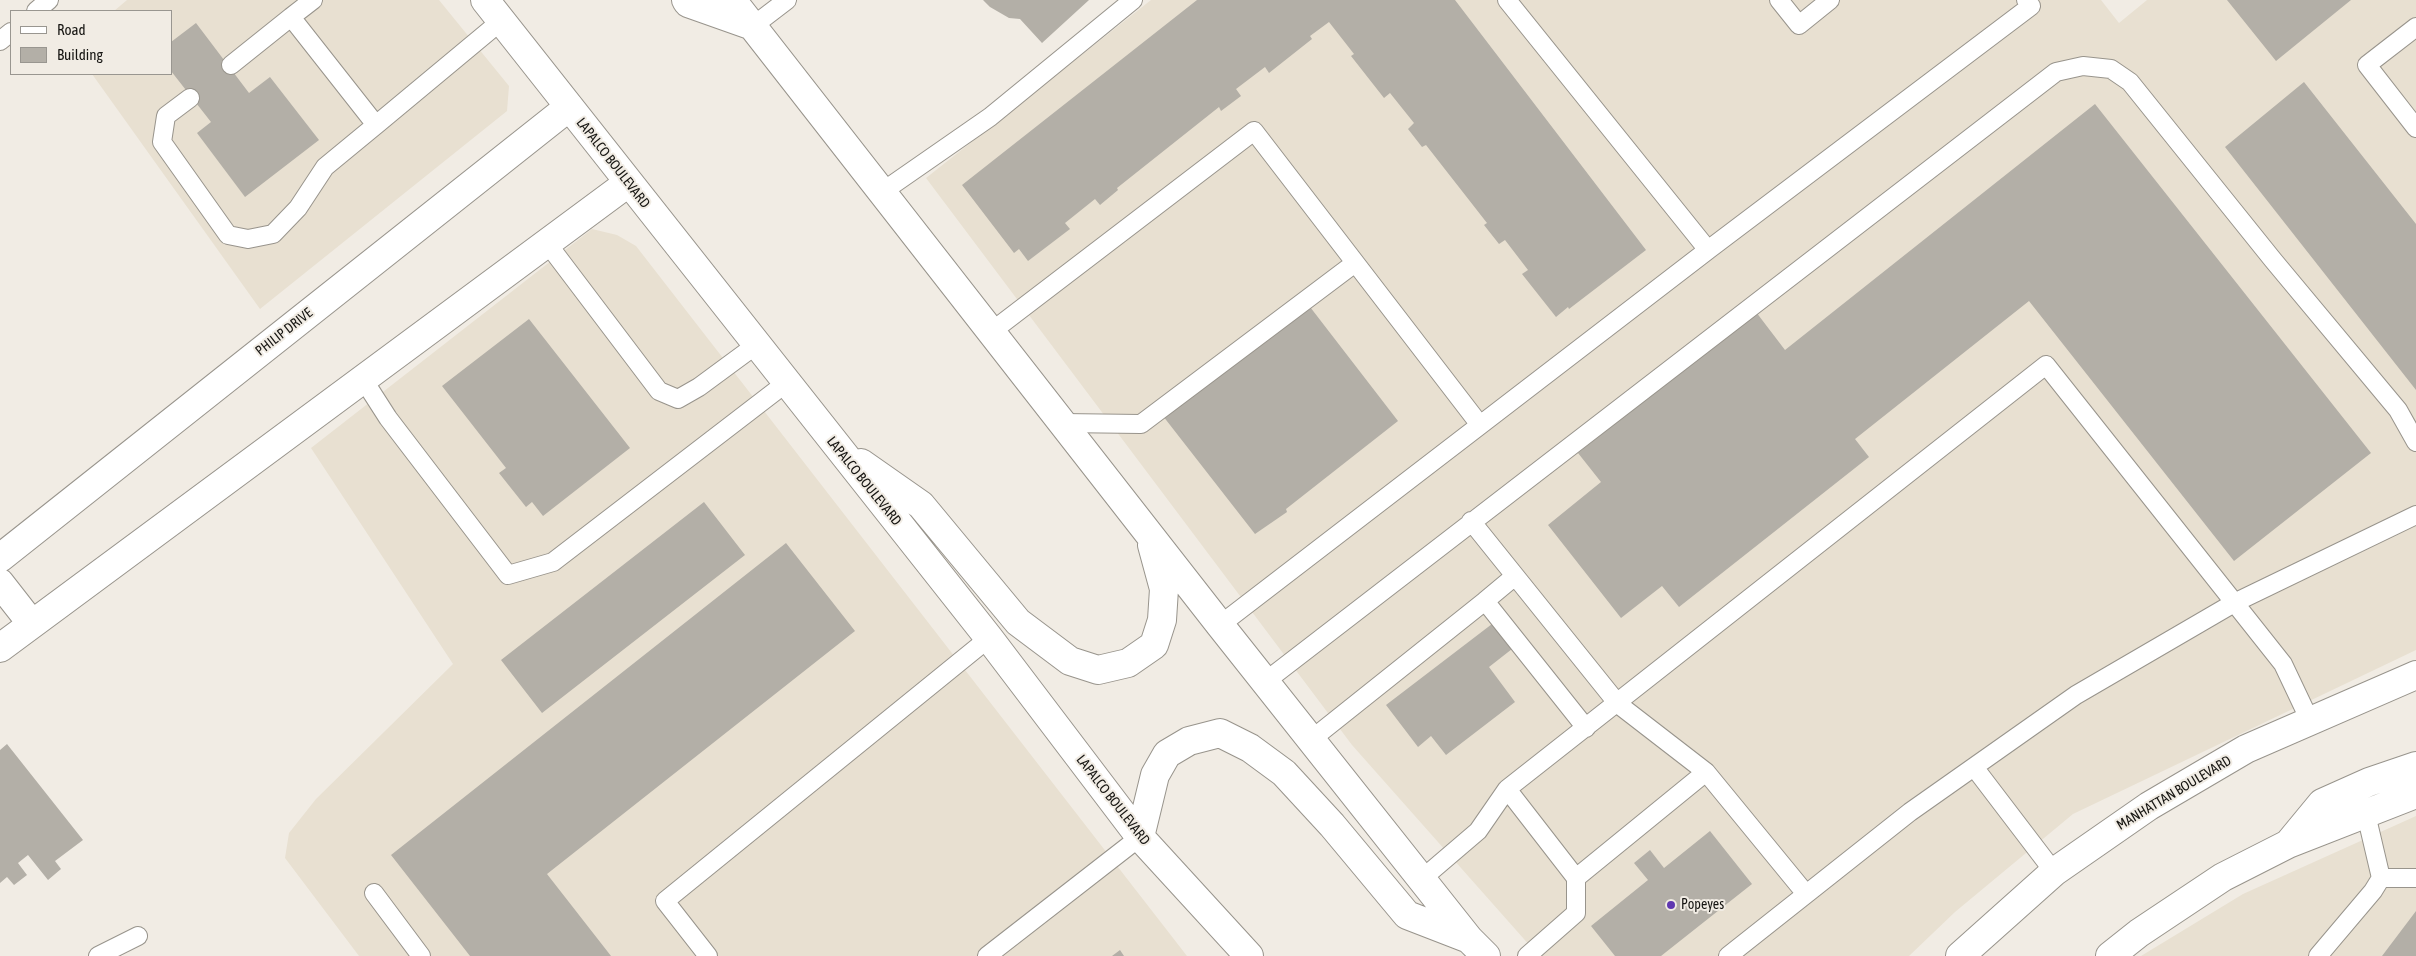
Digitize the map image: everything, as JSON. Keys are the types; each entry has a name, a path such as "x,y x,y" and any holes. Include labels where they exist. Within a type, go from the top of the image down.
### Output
{"main road":[{"path":"686,0 688,3 753,26"},
{"path":"732,0 1220,625 1478,947"},
{"name":"LAPALCO BOULEVARD","path":"493,10 989,638 1140,837 1248,956"},
{"name":"PHILIP DRIVE","path":"0,558 569,107"},
{"path":"0,648 628,183"},
{"path":"837,447 921,504 1018,622 1070,662 1098,670 1128,663 1154,645 1162,620 1164,590 1149,534"},
{"path":"0,583 32,624"},
{"name":"MANHATTAN BOULEVARD","path":"1960,956 2009,910 2054,872 2149,806 2246,749 2416,675"},
{"path":"1140,837 1155,775 1167,754 1189,741 1220,734 1250,748 1284,773 1332,825 1407,915 1478,947"},
{"path":"2288,844 2322,803 2369,782 2416,766"},
{"path":"2110,956 2139,933 2223,877 2288,844 2416,794"},
{"path":"1986,956 2009,910"}],"lane":[{"path":"37,10 49,0"},
{"path":"231,65 312,0"},
{"path":"753,26 787,0"},
{"path":"882,192 990,118 1133,0"},
{"path":"1507,0 1708,250"},
{"path":"1779,0 1799,25 1830,0"},
{"path":"1220,625 1708,250 2031,6 2026,0"},
{"path":"190,98 166,116 162,142 228,235 248,239 273,234 298,208 325,167 376,124 493,10"},
{"path":"291,17 376,124"},
{"path":"2416,27 2367,65 2416,128"},
{"path":"0,41 10,33"},
{"path":"1266,682 2056,72 2083,66 2111,69 2130,82 2273,260 2398,410 2416,442"},
{"path":"990,332 1254,130 1480,425"},
{"path":"547,243 660,391 678,400 756,345"},
{"path":"1062,424 1141,424 1355,263"},
{"path":"1422,878 1478,832 1508,789 2046,365 2283,664 2310,721"},
{"path":"363,379 388,418 508,575 553,562 786,383"},
{"path":"1728,956 1866,846 2076,695 2234,602 2416,515"},
{"path":"1471,522 1618,704 1706,772 1806,894"},
{"path":"1312,739 1515,576"},
{"path":"1485,601 1586,728"},
{"path":"708,956 665,901 989,638"},
{"path":"1974,767 2054,872"},
{"path":"1576,878 1706,772"},
{"path":"1508,789 1576,878 1576,913 1527,956"},
{"path":"2318,956 2373,891 2381,878 2366,814"},
{"path":"987,956 1140,837"},
{"path":"2381,878 2416,878"},
{"path":"374,893 421,956"},
{"path":"98,956 138,936"}],"shaded area":[{"path":"127,0 439,0 509,86 507,111 260,309 93,75 172,75 172,10 115,10"},
{"path":"1151,0 2101,0 2119,23 2147,0 2416,0 2416,650 2073,814 1955,912 1909,956 1539,956 1352,745 926,178"},
{"path":"592,229 617,235 636,246 1187,956 359,956 285,858 289,833 316,799 453,664 311,448"},
{"path":"2416,816 2416,956 2141,956 2243,894"}],"building":[{"path":"983,0 1089,0 1042,43 1020,19 1009,18 990,7"},
{"path":"1197,0 1455,0 1646,250 1556,317 1522,274 1528,270 1505,240 1499,244 1484,225 1487,223 1426,145 1422,147 1408,129 1414,123 1390,93 1384,98 1351,56 1354,54 1329,22 1310,36 1312,39 1269,73 1265,67 1236,89 1241,96 1221,111 1219,107 1117,188 1118,190 1100,205 1095,199 1065,223 1070,229 1028,261 1019,249 1014,253 962,185"},
{"path":"2227,0 2351,0 2276,61"},
{"path":"196,23 249,93 270,77 319,140 245,197 197,133 211,122 172,72 172,41"},
{"path":"2304,82 2416,224 2416,390 2225,147"},
{"path":"2095,104 2371,453 2234,561 2029,301 1855,439 1869,457 1679,607 1662,586 1621,618 1548,525 1601,482 1578,453 1756,312 1785,350"},
{"path":"1307,303 1398,421 1286,509 1287,512 1255,534 1163,416"},
{"path":"529,319 630,448 543,516 532,502 526,507 499,473 506,468 442,386"},
{"path":"704,502 745,555 542,713 501,660"},
{"path":"786,543 855,631 547,874 611,956 470,956 391,855"},
{"path":"1492,624 1512,649 1489,667 1515,702 1446,755 1431,736 1418,747 1386,705"},
{"path":"7,744 83,840 55,861 61,869 48,880 28,855 18,863 27,875 14,885 7,877 0,883 0,750"},
{"name":"Popeyes","path":"1710,831 1752,884 1661,956 1615,956 1591,926 1648,880 1634,863 1650,850 1664,868"},
{"path":"2416,911 2416,956 2382,956"},
{"path":"1120,950 1124,956 1112,956"}],"place":[{"name":"Popeyes","path":"1671,905"}]}
